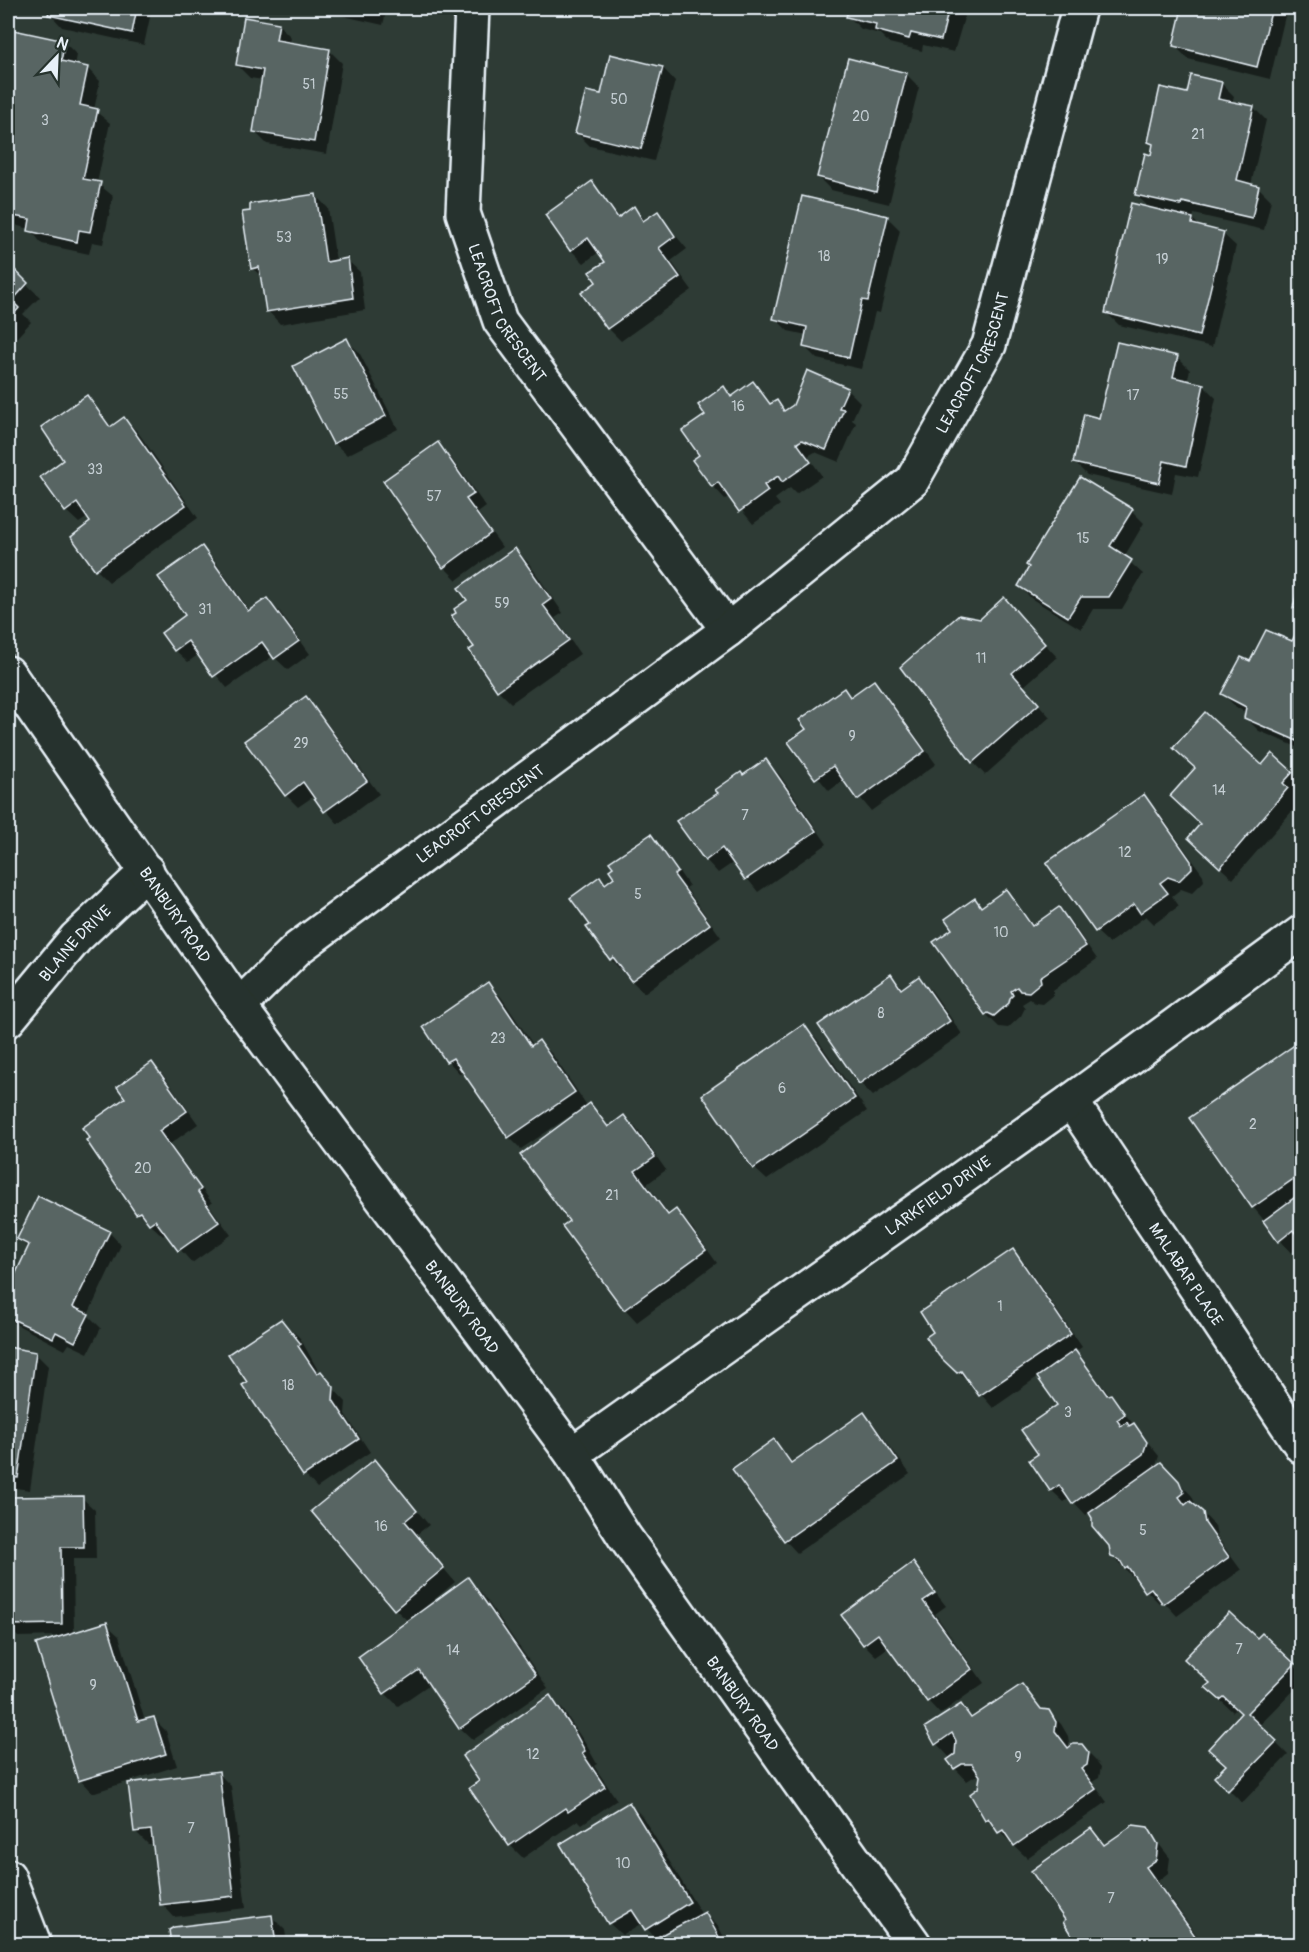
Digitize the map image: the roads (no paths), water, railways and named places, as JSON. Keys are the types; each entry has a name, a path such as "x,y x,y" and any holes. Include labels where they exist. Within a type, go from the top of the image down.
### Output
{"street":[{"name":"LEACROFT CRESCENT","path":"472,8 463,213 500,321 728,630"},
{"name":"LEACROFT CRESCENT","path":"239,1006 298,948 728,630 912,481 989,345 1078,8"},
{"name":"BANBURY ROAD","path":"8,673 239,1006 572,1454 624,1536 914,1944"},
{"name":"BLAINE DRIVE","path":"8,1020 75,938 147,872"},
{"name":"LARKFIELD DRIVE","path":"572,1454 1071,1101 1302,932"},
{"name":"MALABAR PLACE","path":"1071,1101 1302,1447"},
{"path":"8,1876 34,1944"}]}
